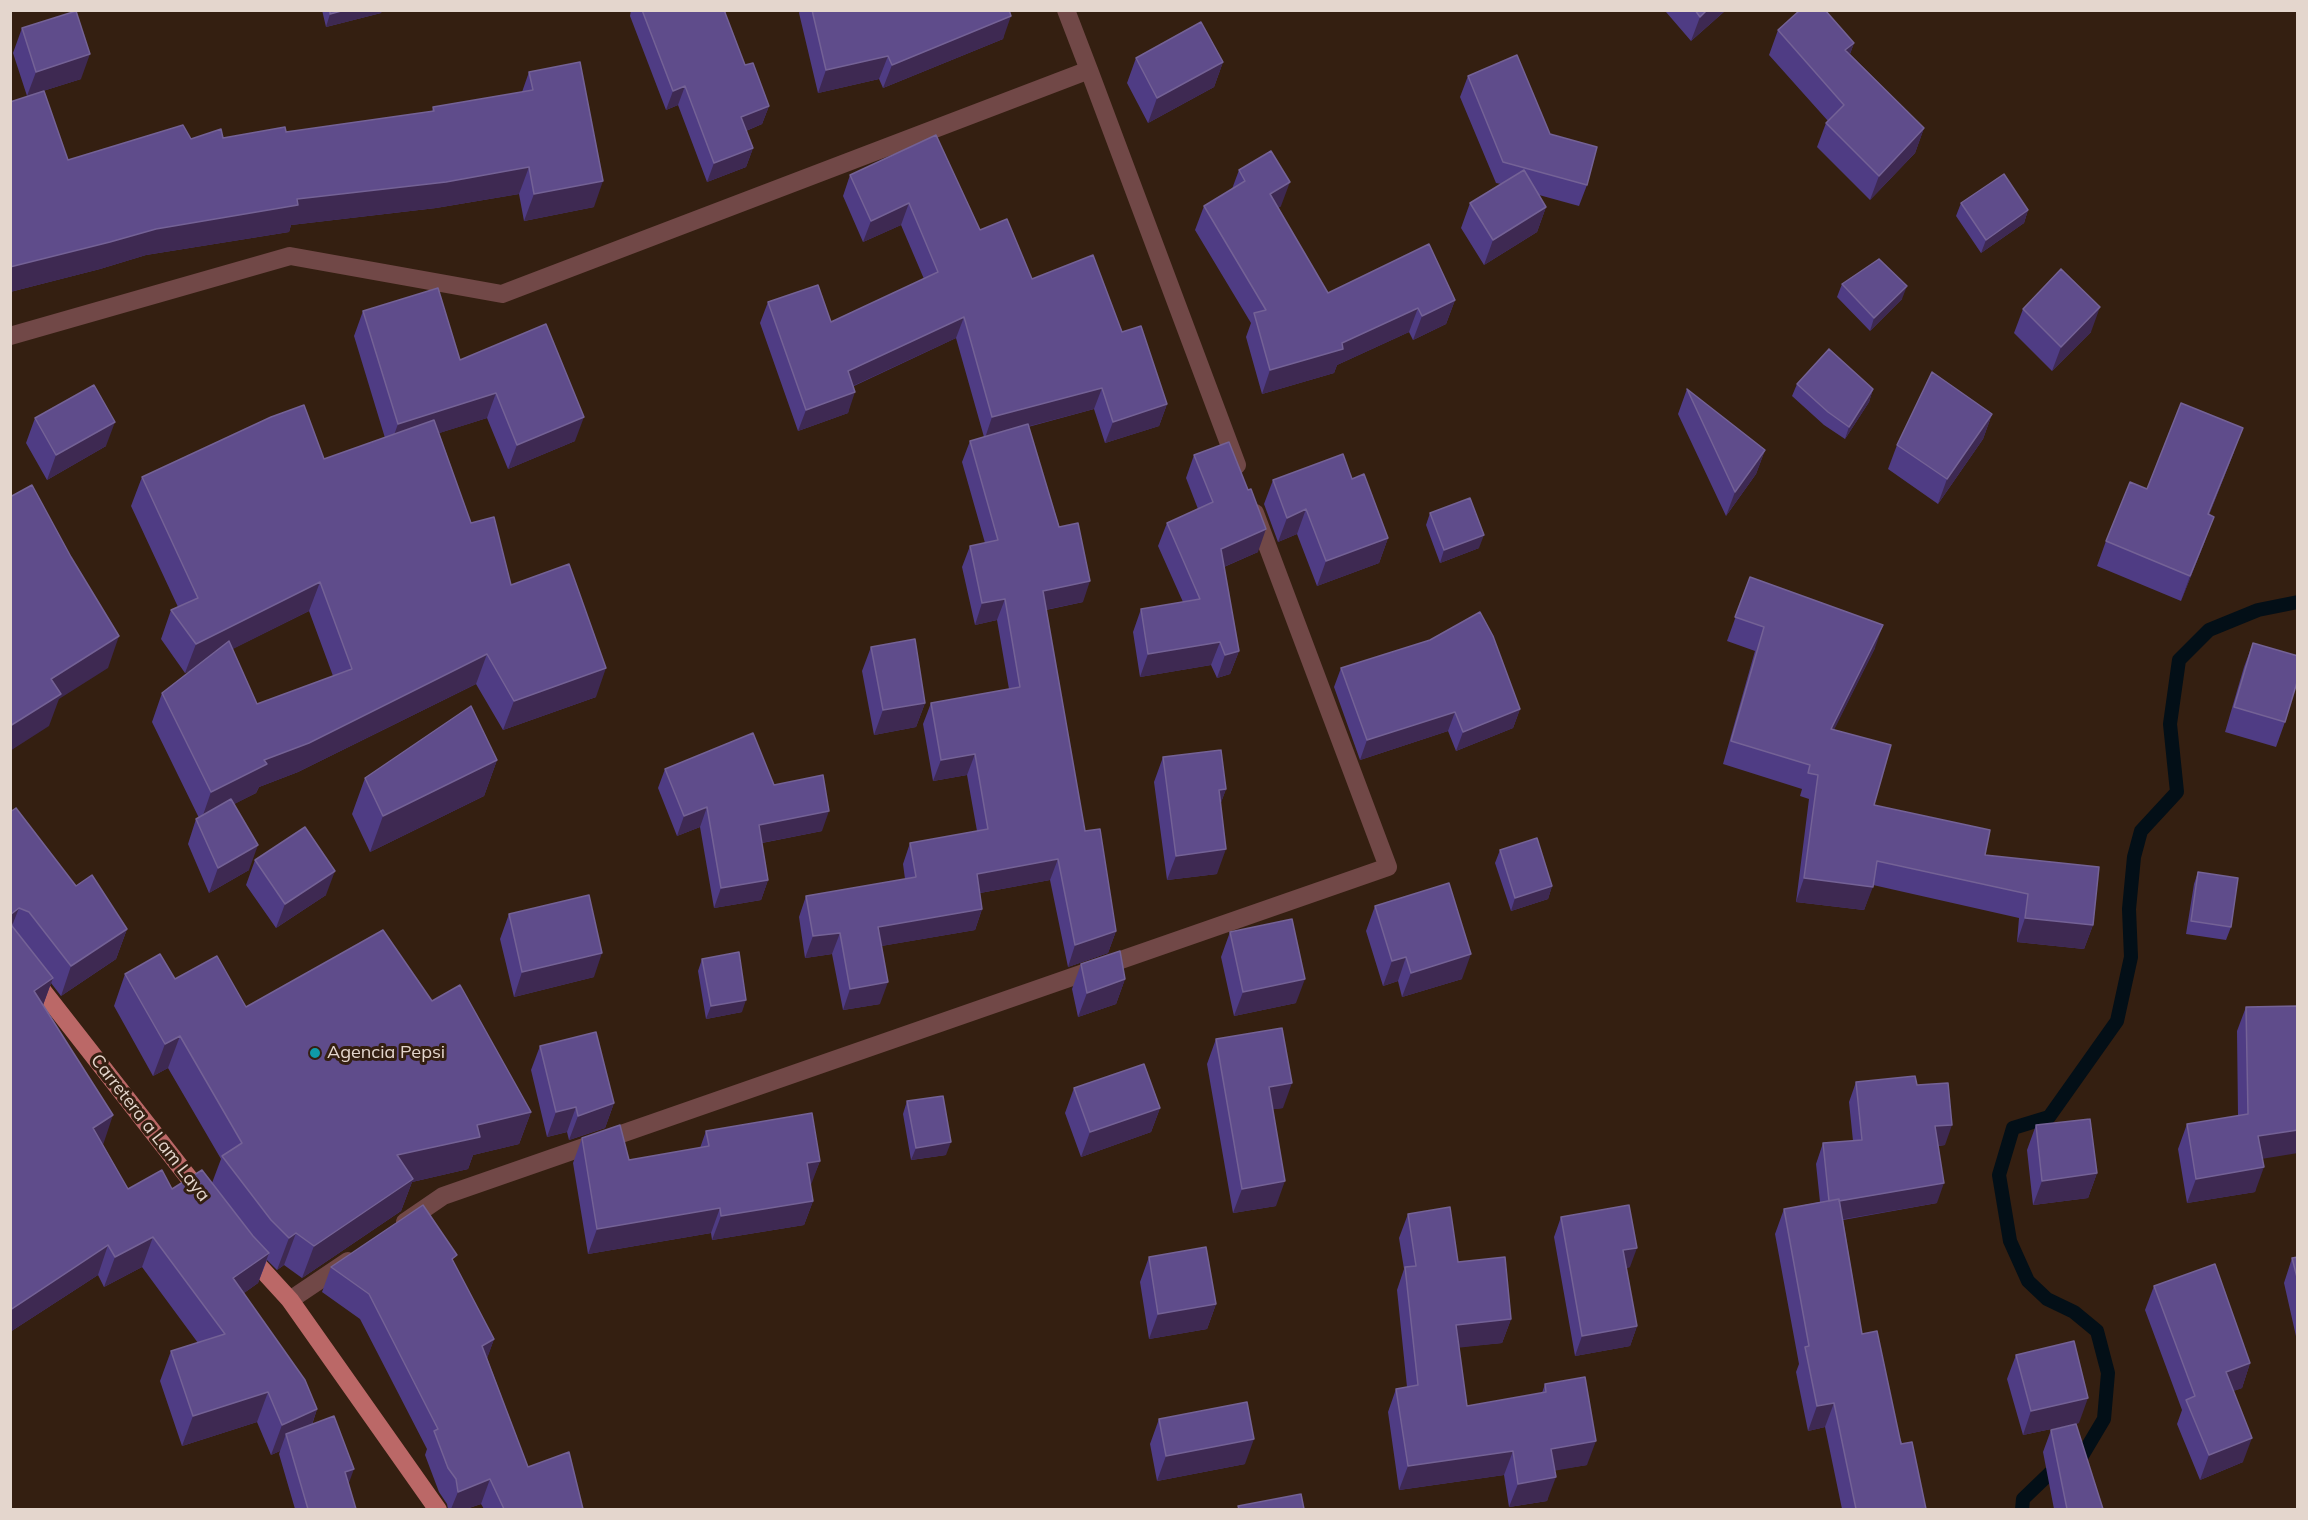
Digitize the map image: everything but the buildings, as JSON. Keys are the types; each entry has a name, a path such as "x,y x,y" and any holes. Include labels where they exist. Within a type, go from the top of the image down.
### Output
{"main road":[{"name":"Carretera a Lam Laya","path":"10,949 215,1212"},
{"path":"237,1240 290,1300 438,1509"}],"street":[{"path":"386,1235 443,1196 1388,867 1066,10"},
{"path":"10,336 290,256 502,294 1089,70"},
{"path":"290,1300 367,1248"}],"waterway":[{"path":"2022,1510 2023,1499 2049,1474 2079,1461 2104,1419 2108,1373 2097,1331 2074,1312 2047,1299 2028,1281 2010,1241 1999,1175 2013,1128 2049,1117 2117,1021 2131,957 2129,909 2134,857 2141,831 2177,792 2170,724 2179,660 2209,630 2258,610 2298,602"}],"place":[{"name":"Agencia Pepsi","path":"315,1053"}]}
